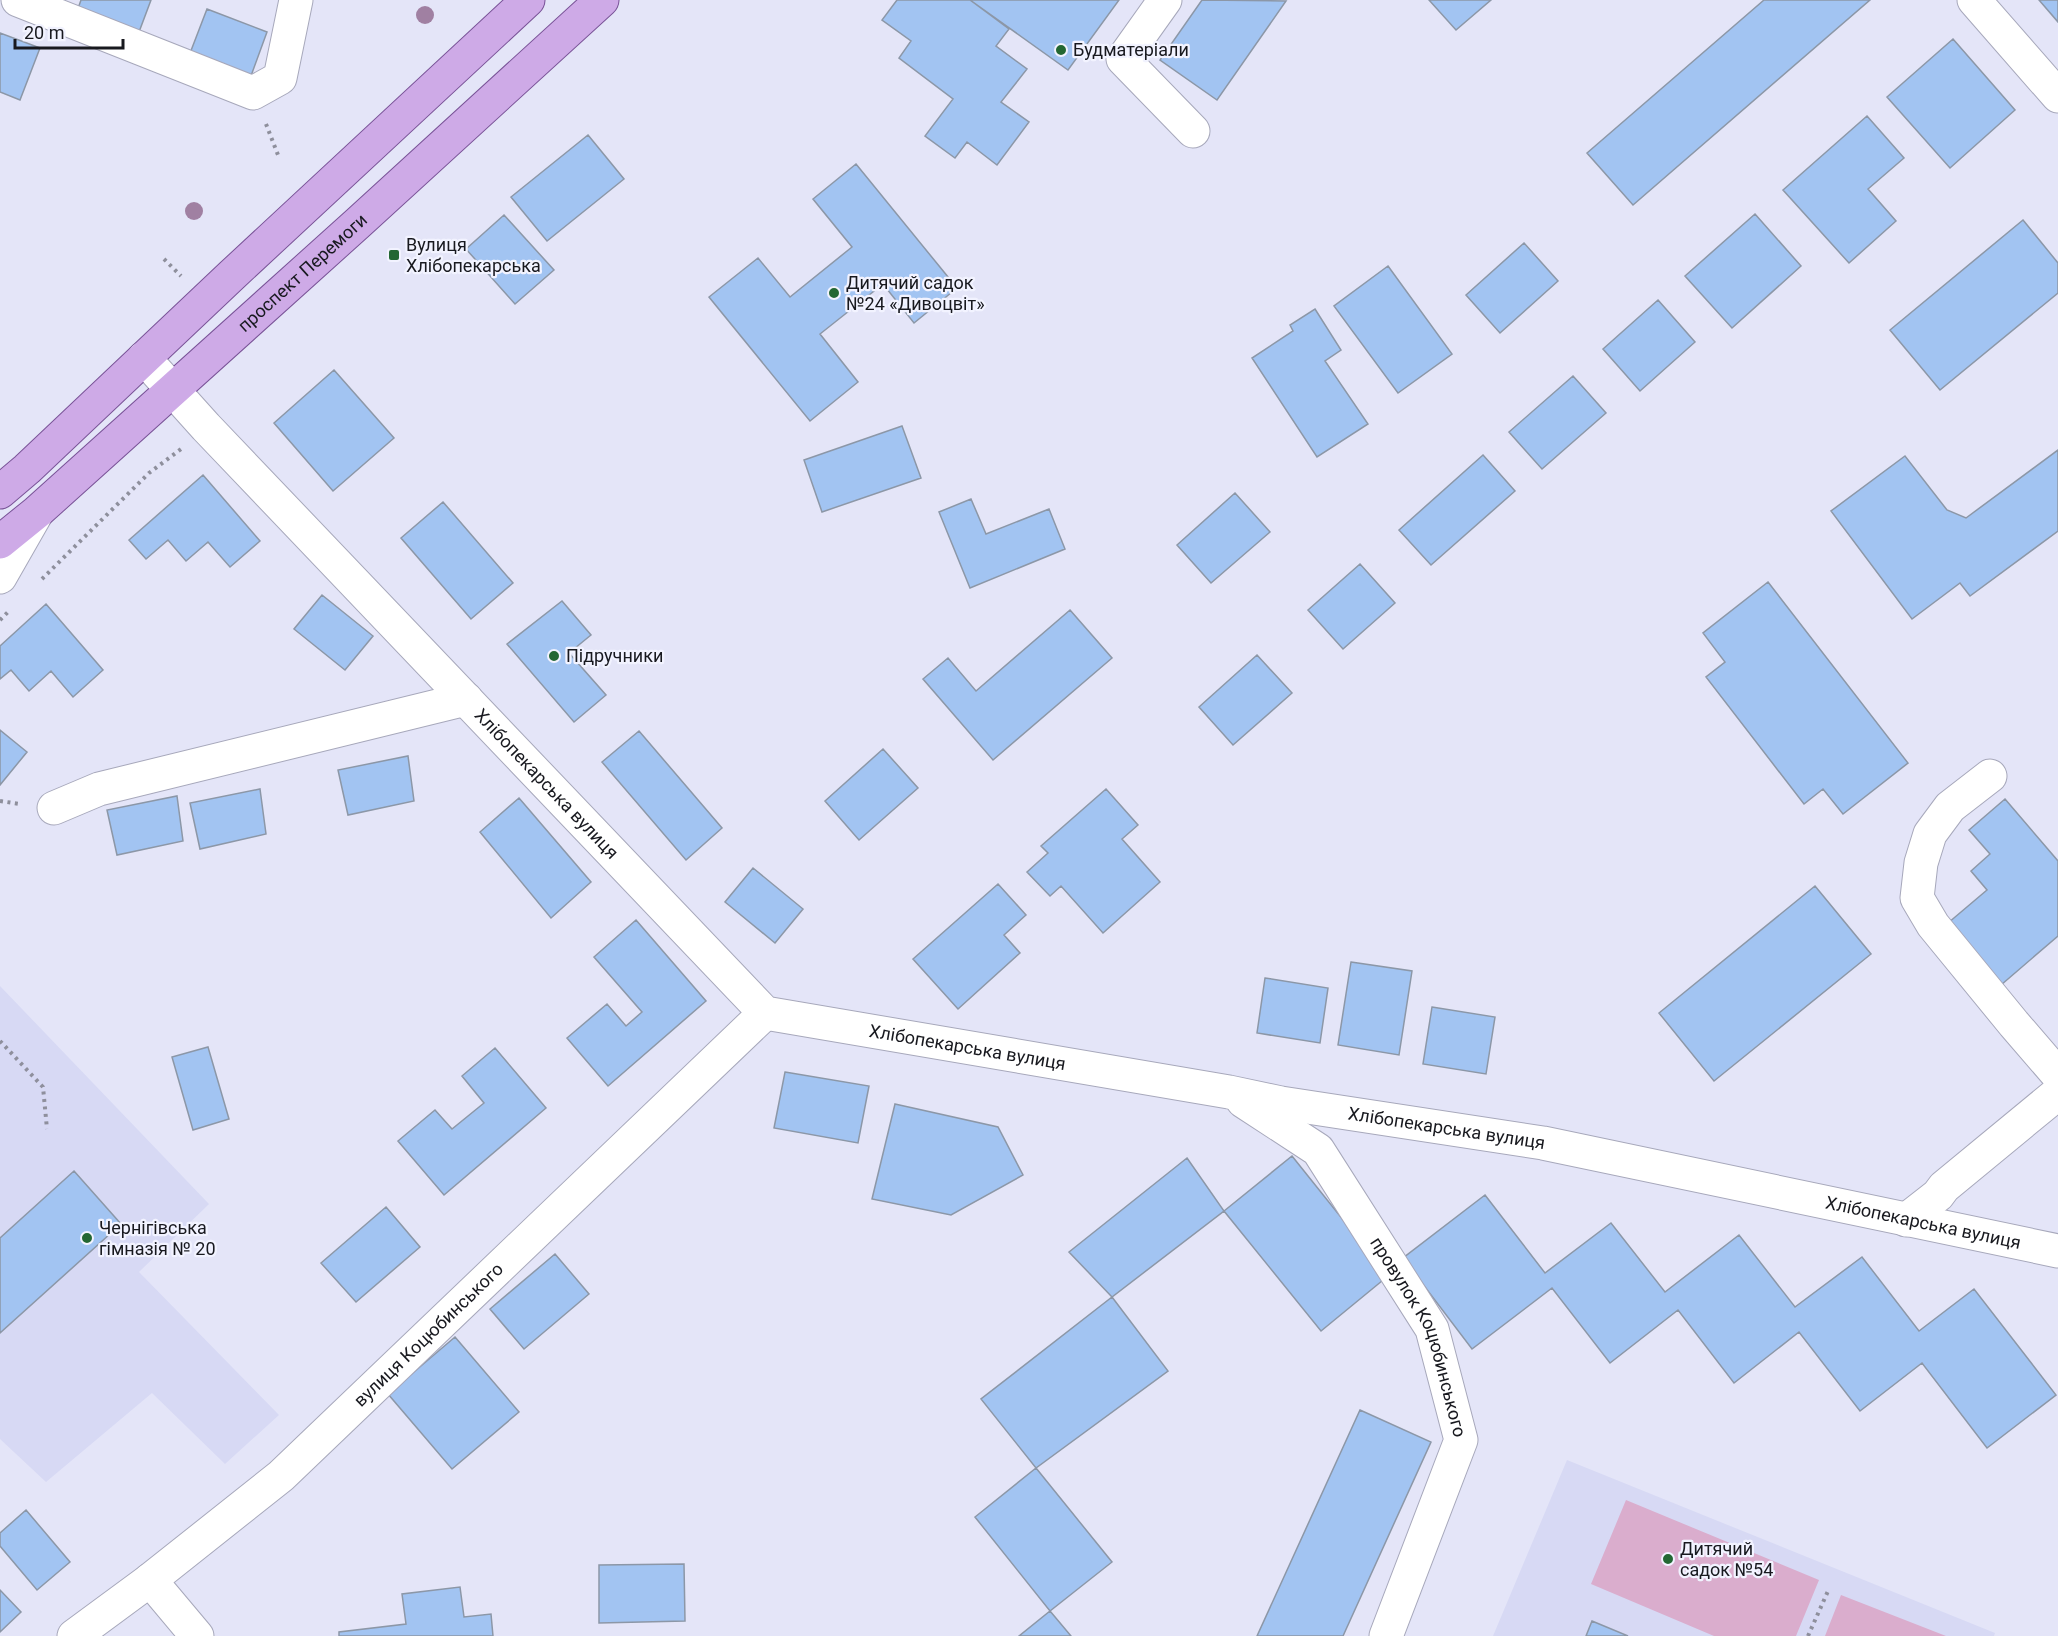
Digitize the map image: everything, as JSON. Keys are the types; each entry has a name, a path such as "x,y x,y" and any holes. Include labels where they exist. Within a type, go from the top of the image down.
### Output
{"main road":[{"path":"0,492 528,0"},
{"name":"проспект Перемоги","path":"0,542 37,512 602,0"}],"street":[{"path":"18,0 252,93 280,78 296,0"},
{"path":"1165,0 1123,59 1193,131"},
{"path":"1974,0 2058,96"},
{"name":"Хлібопекарська вулиця","path":"144,358 206,428 765,1013 1281,1103 1543,1143 2058,1251"},
{"path":"8,591 37,512"},
{"path":"54,808 99,789 466,699"},
{"path":"1989,776 1950,807 1930,834 1921,863 1917,898 1933,925 2058,1075"},
{"name":"вулиця Коцюбинського","path":"74,1636 150,1580 281,1476 765,1013"},
{"name":"провулок Коцюбинського","path":"1228,1092 1318,1150 1432,1329 1461,1440 1386,1636"},
{"path":"1906,1220 2058,1094"},
{"path":"150,1580 197,1636"}],"path":[{"path":"164,259 185,281"},
{"path":"41,579 149,473 187,445"},
{"path":"0,620 8,591"},
{"path":"0,1041 43,1087 47,1130"},
{"path":"1808,1636 1828,1591"}],"shaded area":[{"name":"Чернігівська гімназія № 20","path":"0,986 209,1204 139,1272 279,1415 225,1464 152,1393 46,1482 0,1439"},
{"name":"Дитячий садок №54","path":"1567,1460 1995,1633 1994,1636 1493,1636"},
{"path":"1626,1500 1819,1580 1796,1636 1714,1636 1591,1584"},
{"path":"1841,1595 1946,1636 1825,1636"}],"building":[{"path":"81,0 151,0 136,40 75,17"},
{"path":"897,0 970,0 1009,29 996,46 1027,69 1001,102 1029,122 997,165 967,142 955,158 925,136 953,99 899,58 911,41 882,20"},
{"name":"Будматеріали","path":"970,0 1119,0 1068,70"},
{"path":"1202,0 1286,1 1217,100 1160,60"},
{"path":"1429,0 1491,0 1456,30"},
{"path":"1764,0 1870,0 1633,205 1587,153"},
{"path":"2039,0 2058,0 2058,22"},
{"path":"207,9 267,32 248,84 187,61"},
{"path":"0,33 40,48 20,100 0,92"},
{"path":"1953,39 2015,110 1950,168 1887,97"},
{"path":"1867,116 1904,158 1868,189 1896,221 1849,263 1783,190"},
{"path":"588,135 624,179 547,241 511,197"},
{"name":"Дитячий садок №24 «Дивоцвіт»","path":"856,164 957,288 914,323 883,284 820,334 858,382 810,421 709,297 758,258 790,297 852,247 813,199"},
{"path":"1755,214 1801,266 1732,328 1685,276"},
{"path":"504,215 554,270 515,304 466,249"},
{"path":"2023,220 2058,263 2058,293 1940,390 1890,330"},
{"path":"1524,243 1558,281 1500,333 1466,295"},
{"path":"1388,266 1452,354 1398,393 1334,306"},
{"path":"1658,300 1695,342 1640,391 1603,349"},
{"path":"1315,309 1341,350 1325,361 1368,424 1317,457 1252,358 1293,331 1290,325"},
{"path":"334,370 394,438 333,491 274,423"},
{"path":"1573,376 1606,413 1542,469 1509,432"},
{"path":"902,426 921,478 822,512 804,460"},
{"path":"2058,450 2058,531 1970,596 1960,583 1912,619 1831,511 1905,456 1947,510 1966,518"},
{"path":"1483,455 1515,491 1431,565 1399,530"},
{"path":"203,475 260,541 230,567 208,542 186,561 168,540 146,559 129,540"},
{"path":"1235,493 1270,532 1211,583 1177,545"},
{"path":"971,499 986,534 1049,509 1065,549 970,588 939,512"},
{"path":"443,502 513,583 471,619 401,538"},
{"path":"1360,564 1395,603 1343,649 1308,610"},
{"path":"1768,582 1908,763 1843,814 1823,789 1804,804 1706,677 1725,662 1703,633"},
{"path":"322,595 373,636 345,670 294,629"},
{"path":"562,601 591,635 569,653 606,695 574,722 507,644"},
{"path":"46,604 103,670 73,697 51,671 29,691 11,670 0,679 0,646"},
{"path":"1070,610 1112,658 993,760 923,679 948,658 976,691"},
{"path":"1257,655 1292,693 1233,745 1199,707"},
{"path":"0,730 27,752 0,785"},
{"path":"639,731 722,828 686,860 602,762"},
{"path":"883,749 918,788 859,840 825,801"},
{"path":"408,756 414,801 348,815 338,770"},
{"path":"260,789 266,834 200,849 190,803"},
{"path":"1106,789 1138,825 1122,839 1160,882 1103,933 1061,886 1050,896 1027,872 1048,853 1041,846"},
{"path":"177,796 183,841 117,855 107,810"},
{"path":"519,798 591,882 551,918 480,832"},
{"path":"2005,799 2058,861 2058,936 2001,985 1948,923 1987,890 1971,871 1990,854 1969,830"},
{"path":"753,868 803,909 775,943 725,902"},
{"path":"998,884 1026,915 1004,935 1020,953 958,1009 913,959"},
{"path":"1815,886 1871,954 1714,1081 1659,1013"},
{"path":"636,920 706,1001 608,1086 567,1038 607,1004 626,1026 642,1012 594,957"},
{"path":"1351,962 1412,971 1399,1055 1338,1045"},
{"path":"1265,978 1328,988 1320,1043 1257,1033"},
{"path":"1432,1007 1495,1017 1486,1074 1423,1064"},
{"path":"208,1047 229,1119 193,1130 172,1057"},
{"path":"495,1048 546,1108 444,1195 398,1141 435,1110 452,1129 484,1103 462,1076"},
{"path":"785,1072 869,1086 858,1143 774,1128"},
{"path":"895,1104 998,1127 1023,1175 951,1215 872,1199"},
{"path":"1292,1156 1388,1276 1321,1331 1224,1211"},
{"path":"1187,1158 1224,1211 1112,1297 1069,1252"},
{"path":"74,1171 121,1224 0,1333 0,1238"},
{"path":"1485,1195 1545,1273 1611,1223 1665,1292 1739,1235 1795,1307 1862,1257 1919,1331 1974,1289 2056,1395 1987,1448 1922,1363 1860,1411 1799,1332 1734,1383 1678,1310 1610,1363 1552,1288 1472,1349 1403,1258"},
{"path":"386,1207 420,1247 356,1302 321,1263"},
{"path":"555,1254 589,1294 524,1349 490,1309"},
{"path":"1112,1297 1168,1371 1036,1468 981,1399"},
{"path":"455,1337 519,1412 452,1469 388,1394"},
{"path":"1360,1410 1431,1442 1343,1636 1257,1636"},
{"path":"1036,1468 1112,1562 1050,1611 975,1517"},
{"path":"26,1510 70,1562 37,1590 0,1546 0,1533"},
{"path":"684,1564 685,1621 599,1623 599,1565"},
{"path":"460,1587 464,1617 491,1614 493,1636 339,1636 339,1632 406,1624 402,1594"},
{"path":"0,1590 21,1612 0,1632"},
{"path":"1050,1611 1071,1636 1019,1636"},
{"path":"1592,1621 1628,1636 1586,1636"}],"place":[{"name":"Будматеріали","path":"1061,50"},
{"name":"Вулиця Хлібопекарська","path":"394,255"},
{"name":"Дитячий садок №24 «Дивоцвіт»","path":"834,293"},
{"name":"Підручники","path":"554,656"},
{"name":"Чернігівська гімназія № 20","path":"87,1238"},
{"name":"Дитячий садок №54","path":"1668,1559"}]}
